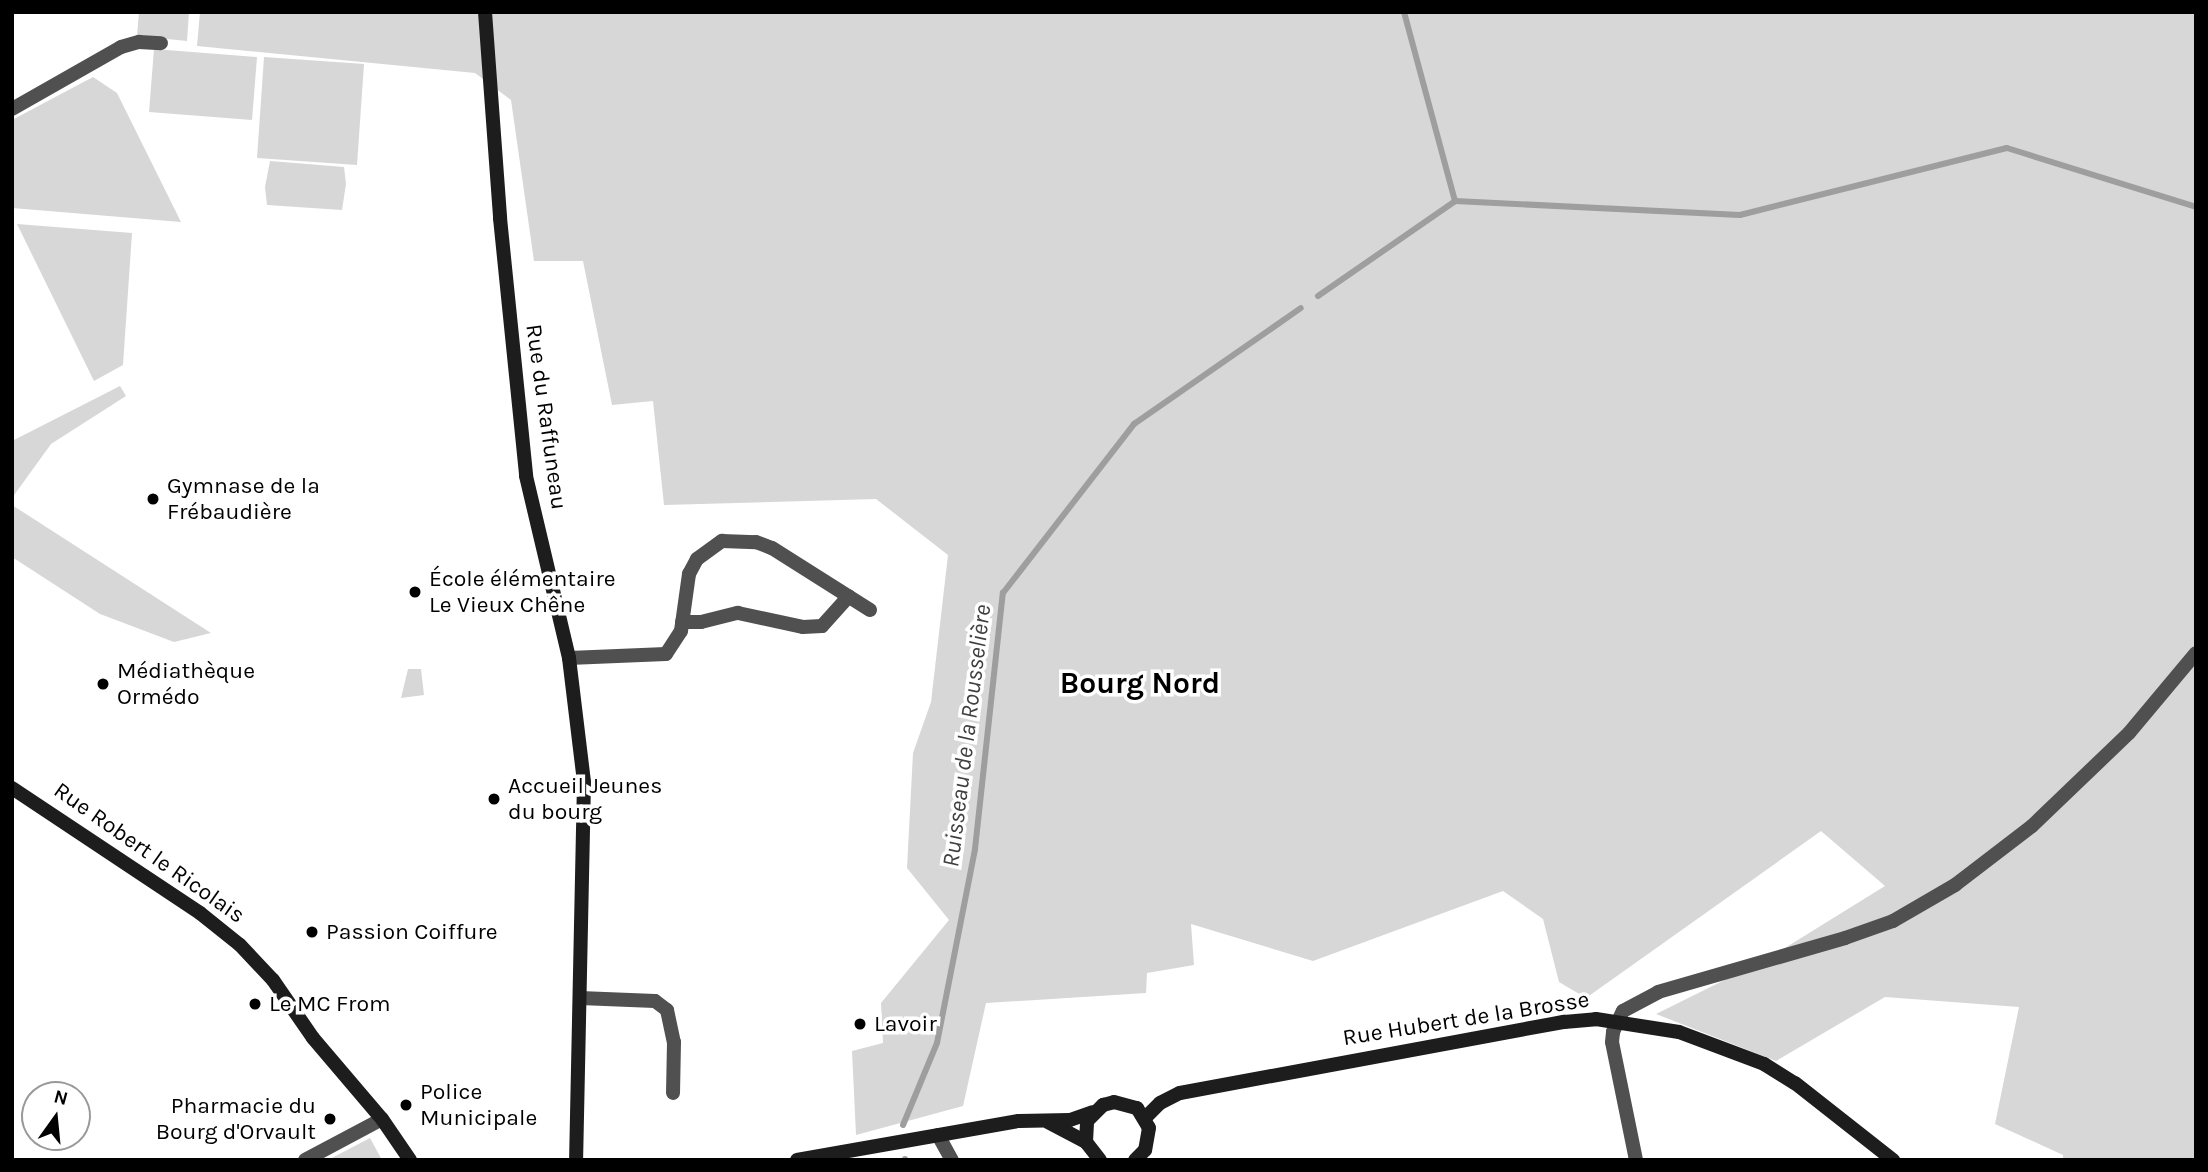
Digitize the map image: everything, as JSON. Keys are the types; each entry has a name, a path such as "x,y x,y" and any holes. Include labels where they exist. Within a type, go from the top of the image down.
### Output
{"street":[{"name":"Rue du Raffuneau","path":"485,12 500,218 526,476 569,658 584,782 576,1160"},
{"path":"12,109 121,47 139,42 161,43"},
{"path":"569,658 652,657 666,654 681,631 688,574 697,559 722,541 756,542 772,548 870,610"},
{"path":"682,622 701,622 738,613 803,627 822,626 849,596"},
{"path":"1636,1160 1612,1042 1617,1021 1623,1011 1641,999 1893,921 1955,885 2032,826 2129,733 2196,653"},
{"name":"Rue Robert le Ricolais","path":"12,788 200,913 240,944 273,980 313,1038 382,1119 410,1160"},
{"path":"580,998 655,1001 667,1010 674,1042 673,1093"},
{"name":"Rue Hubert de la Brosse","path":"1145,1118 1160,1103 1176,1094 1564,1022 1596,1019 1679,1032 1764,1064 1795,1083 1893,1160"},
{"path":"797,1160 1020,1121 1070,1120 1093,1112 1102,1105 1126,1103 1145,1118 1149,1139 1145,1150 1135,1160"},
{"path":"1086,1142 1085,1131 1093,1112"},
{"path":"305,1160 382,1119"},
{"path":"1048,1122 1086,1142 1100,1160"},
{"path":"938,1135 952,1160"}],"shaded area":[{"path":"139,12 189,12 187,41 137,36"},
{"path":"200,12 2196,12 2196,1160 2063,1160 2063,1155 1995,1124 2019,1007 1885,997 1776,1061 1656,1014 1767,959 1885,886 1821,831 1586,998 1559,982 1543,919 1503,891 1313,961 1191,924 1194,965 1147,973 1146,993 986,1003 963,1106 856,1135 852,1051 883,1043 881,1003 949,920 907,868 913,753 931,702 948,555 876,499 664,505 653,401 612,405 583,261 534,261 511,100 475,73 197,46"},
{"path":"154,49 257,57 252,120 149,112"},
{"path":"264,57 364,64 357,165 257,158"},
{"path":"93,77 117,93 181,222 12,208 12,120"},
{"path":"270,161 344,167 346,184 342,210 267,205 265,187"},
{"path":"17,224 132,233 123,365 94,381"},
{"path":"120,386 126,396 51,444 12,498 12,441"},
{"path":"12,505 211,633 174,642 100,614 12,557"},
{"path":"408,669 421,669 424,695 401,698"},
{"path":"370,1138 382,1160 328,1160"}],"waterway":[{"name":"Ruisseau de la Rousselière","path":"1404,12 1455,201"},
{"path":"1318,296 1455,201 1740,215 2007,148 2196,207"},
{"name":"Ruisseau de la Rousselière","path":"903,1125 937,1043 975,849 1003,593 1134,424 1301,308"}],"place":[{"name":"Gymnase de la Frébaudière","path":"153,499"},
{"name":"École élémentaire Le Vieux Chêne","path":"415,592"},
{"name":"Médiathèque Ormédo","path":"103,684"},
{"name":"Accueil Jeunes du bourg","path":"494,799"},
{"name":"Passion Coiffure","path":"312,932"},
{"name":"Le MC From","path":"255,1004"},
{"name":"Lavoir","path":"860,1024"},
{"name":"Police Municipale","path":"406,1105"},
{"name":"Pharmacie du Bourg d'Orvault","path":"330,1119"}],"district":[{"name":"Bourg Nord","path":"1140,683"}]}
